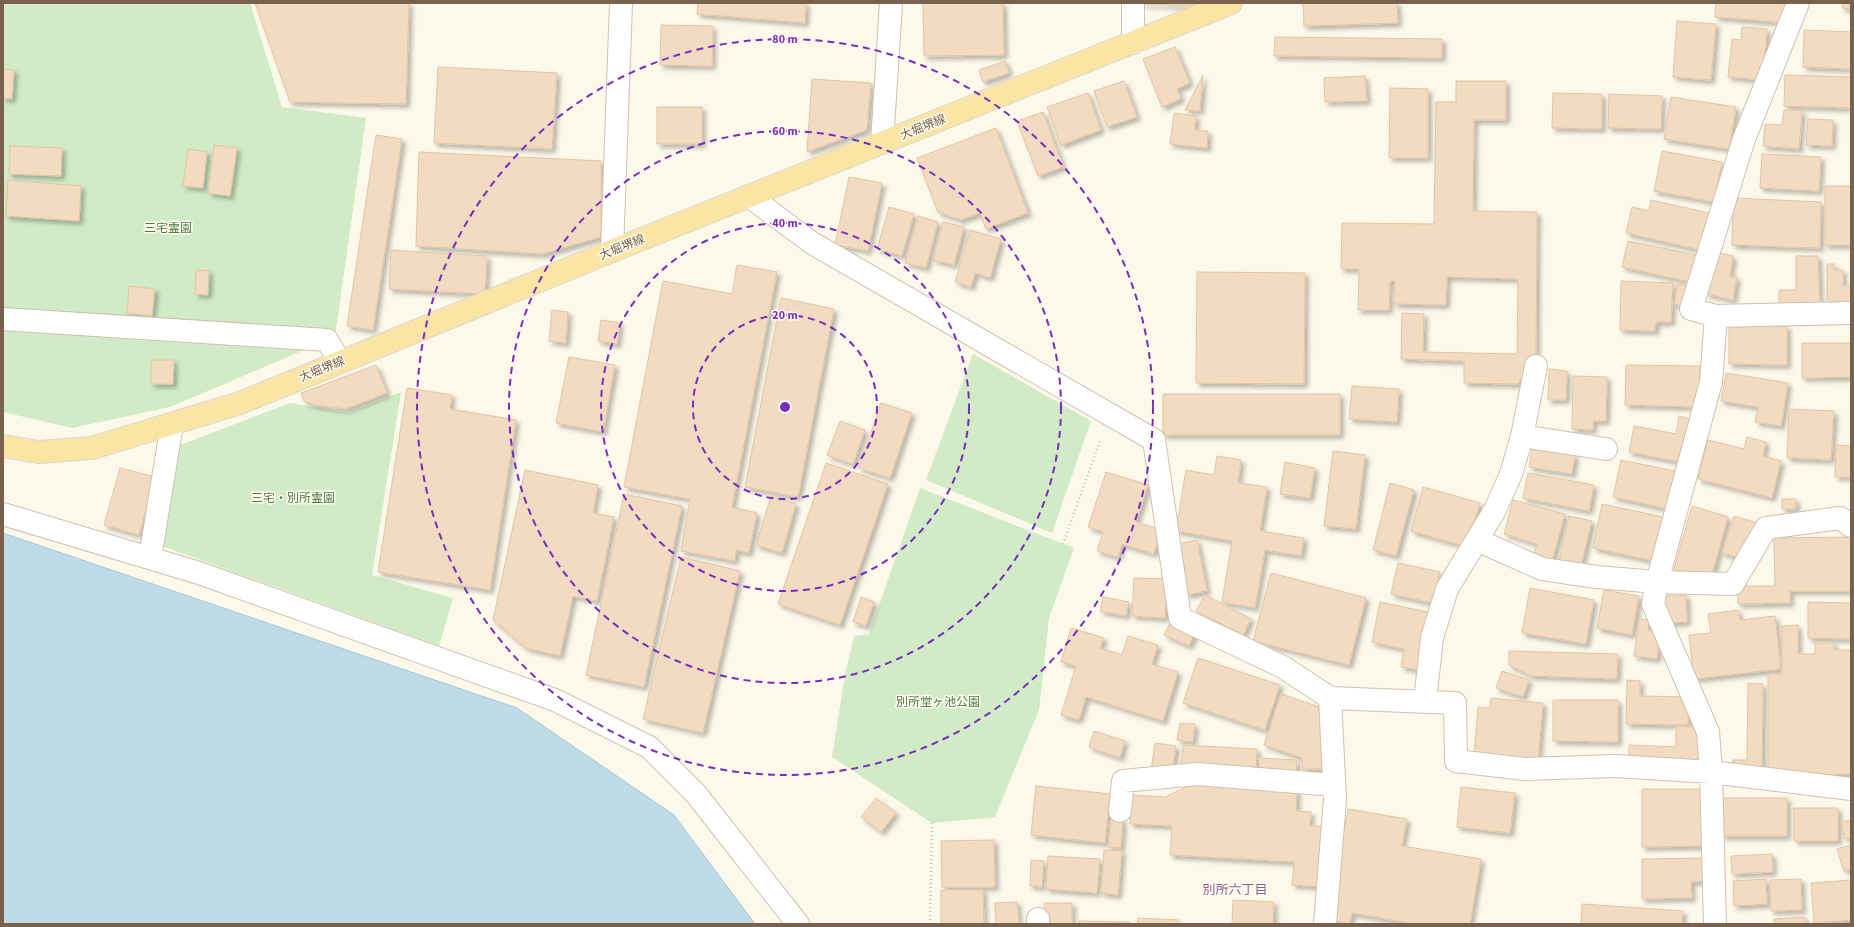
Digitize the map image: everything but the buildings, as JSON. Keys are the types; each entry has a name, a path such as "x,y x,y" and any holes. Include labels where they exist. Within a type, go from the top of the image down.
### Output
{"main road":[{"name":"大堀堺線","path":"3,446 39,452 92,448 240,403 612,251 1231,3"}],"street":[{"path":"612,251 620,3"},
{"path":"882,143 891,3"},
{"path":"1133,3 1133,43"},
{"path":"1798,3 1744,139 1691,309 1716,316 1851,313"},
{"path":"749,196 812,243 1154,440 1180,618 1283,667 1330,698 1455,702 1456,761 1525,769 1616,766 1711,772 1851,789"},
{"path":"1715,924 1711,772 1708,732 1653,604 1656,582 1711,382 1716,316"},
{"path":"3,319 327,340 340,362"},
{"path":"1426,702 1432,638 1447,589 1495,510 1511,474 1522,436 1536,366"},
{"path":"150,558 172,424"},
{"path":"1522,436 1606,449"},
{"path":"3,514 199,573 555,700 650,748 696,794 798,924"},
{"path":"1477,540 1542,569 1596,577 1656,582 1733,584 1766,528 1840,518 1851,526"},
{"path":"1325,924 1335,798 1330,698"},
{"path":"1120,811 1123,781 1197,774 1334,785"}],"path":[{"path":"1063,544 1110,414"},
{"path":"930,924 932,823"}],"green space":[{"name":"三宅霊園","path":"3,3 250,3 282,107 366,118 335,337 170,407 72,428 3,412"},
{"path":"973,354 1091,421 1052,533 926,480"},
{"name":"三宅・別所霊園","path":"401,392 372,575 453,598 439,646 162,546 178,446 290,403 348,413"},
{"name":"別所堂ヶ池公園","path":"920,488 1074,548 1049,618 1039,710 995,817 932,823 832,757 845,675 854,636 869,634"}],"water":[{"path":"3,533 517,708 674,815 755,924 3,924"}],"district":[{"name":"別所六丁目","path":"1235,889"}]}
